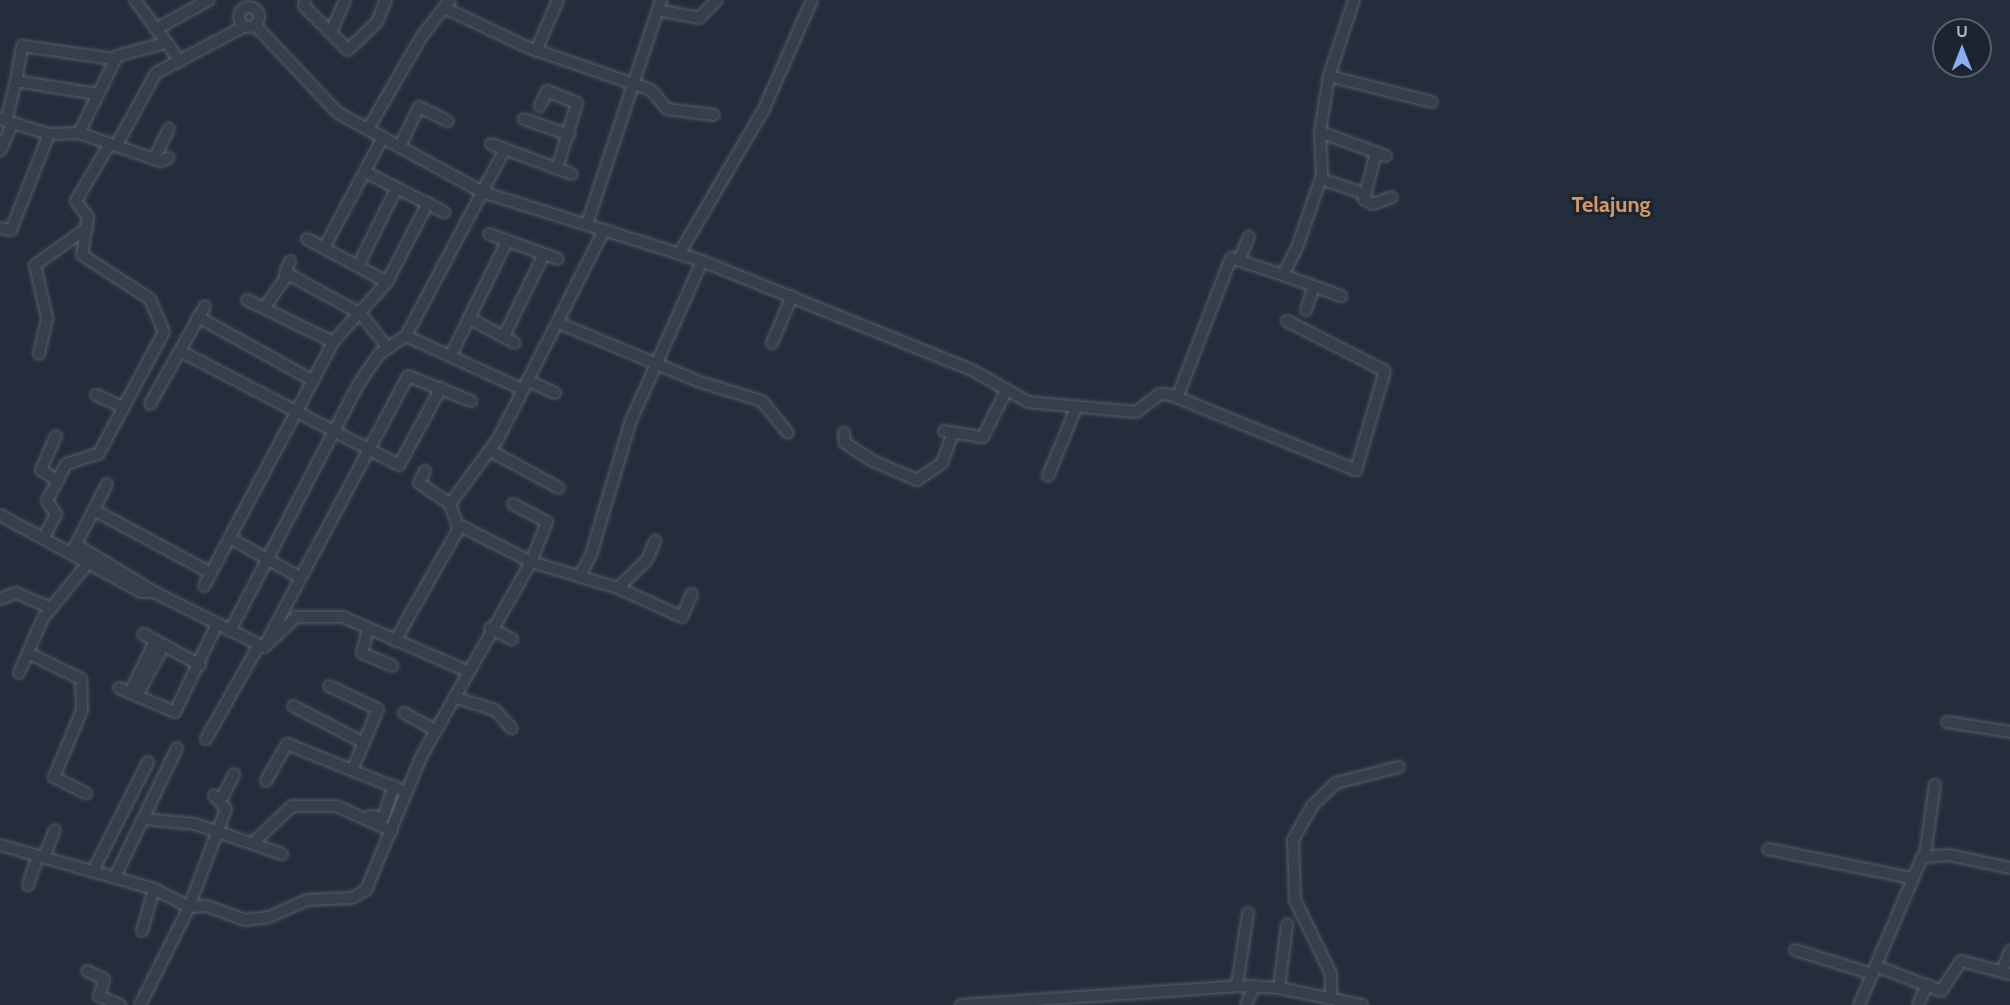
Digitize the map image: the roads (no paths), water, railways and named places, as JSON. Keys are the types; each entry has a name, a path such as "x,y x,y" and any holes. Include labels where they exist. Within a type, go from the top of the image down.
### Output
{"street":[{"path":"135,0 180,61"},
{"path":"156,28 209,0"},
{"path":"305,0 304,6 346,49 353,49 377,22 386,0"},
{"path":"331,32 345,0"},
{"path":"536,51 558,0"},
{"path":"588,221 659,5 699,18 717,0"},
{"path":"679,254 764,109 812,0"},
{"path":"1283,275 1321,179 1320,132 1329,76 1354,0"},
{"path":"45,535 56,514 47,501 66,464 99,453 162,338 163,323 150,298 84,257 88,217 76,201 113,146 152,78 180,61 250,26 260,16 255,4 241,11 250,26 328,104 368,129 482,192 588,221 602,234 702,261 972,370 1005,393 1028,402 1136,412 1160,394 1177,398 1356,470 1385,371 1287,321"},
{"path":"368,129 422,36 448,4 536,51 651,90 667,109 714,115"},
{"path":"0,151 22,46 114,59 165,43"},
{"path":"79,133 114,59"},
{"path":"1329,76 1432,102"},
{"path":"16,81 98,94"},
{"path":"540,106 547,91 578,103 557,169"},
{"path":"400,146 419,107 448,121"},
{"path":"524,119 569,135"},
{"path":"6,121 49,134 79,133 154,159 168,158"},
{"path":"154,159 169,128"},
{"path":"1320,132 1381,154 1363,193"},
{"path":"0,228 11,230 49,134"},
{"path":"324,248 383,137"},
{"path":"491,144 572,174"},
{"path":"230,632 334,431 387,347 406,336 505,149"},
{"path":"365,171 444,212"},
{"path":"1321,179 1363,193 1373,204 1392,197"},
{"path":"358,266 396,189"},
{"path":"204,586 299,412 333,342 361,314 387,282 428,203"},
{"path":"39,354 47,318 35,265 87,228"},
{"path":"489,234 558,259"},
{"path":"450,504 491,451 524,385 561,324 602,234"},
{"path":"1240,258 1249,237"},
{"path":"307,239 387,282"},
{"path":"451,355 507,241"},
{"path":"505,334 544,254"},
{"path":"1177,398 1231,258 1240,258 1341,296"},
{"path":"265,308 290,261"},
{"path":"580,575 591,555 623,443 702,261"},
{"path":"285,273 361,314 387,347"},
{"path":"1306,310 1314,286"},
{"path":"772,343 792,296"},
{"path":"247,300 333,342"},
{"path":"150,404 205,306"},
{"path":"198,317 314,381"},
{"path":"469,318 505,334 515,343"},
{"path":"561,324 657,365 762,401 788,433"},
{"path":"406,336 524,385 555,393"},
{"path":"180,351 371,450 404,464 441,388"},
{"path":"206,739 371,450 408,376 471,401"},
{"path":"844,433 845,443 864,455 917,480 942,464 949,432 983,436 1005,393"},
{"path":"96,395 123,407"},
{"path":"1048,476 1076,408"},
{"path":"56,436 41,470 58,481"},
{"path":"491,451 559,488"},
{"path":"425,471 419,483 450,504 460,526 531,562 618,588 682,617 692,594"},
{"path":"74,549 107,484"},
{"path":"0,845 154,889 189,907 207,906 257,920 307,900 360,896 392,831 406,792 435,730 490,628 531,562 547,522 513,504"},
{"path":"94,510 211,573"},
{"path":"0,515 74,549 230,632 261,646"},
{"path":"395,641 460,526"},
{"path":"230,538 299,577"},
{"path":"618,588 647,560 655,541"},
{"path":"74,549 88,563 141,592 154,592"},
{"path":"20,673 52,608 88,563"},
{"path":"0,599 16,593 52,608"},
{"path":"261,646 298,617 343,617 467,671"},
{"path":"119,688 175,712 200,665 217,624"},
{"path":"490,628 512,639"},
{"path":"368,629 362,653 392,666"},
{"path":"143,634 200,665"},
{"path":"134,694 160,643"},
{"path":"28,653 81,680 82,711 54,777 86,793"},
{"path":"329,686 378,709 353,768"},
{"path":"454,697 495,710 512,729"},
{"path":"293,706 364,743"},
{"path":"404,713 435,730"},
{"path":"1947,722 2010,732"},
{"path":"266,781 284,744 353,768 406,792"},
{"path":"115,877 177,748"},
{"path":"93,871 148,762"},
{"path":"1331,999 1331,974 1295,900 1293,840 1313,805 1336,783 1399,767"},
{"path":"140,1005 189,907 226,809 218,797 234,774"},
{"path":"1859,1005 1912,878 1925,854 1935,785"},
{"path":"359,816 383,818 394,786"},
{"path":"253,843 292,806 336,806 392,831"},
{"path":"144,819 218,831 282,854"},
{"path":"28,885 56,830"},
{"path":"1768,849 1912,878"},
{"path":"1925,854 2010,868"},
{"path":"142,931 154,889"},
{"path":"1237,986 1248,913"},
{"path":"1279,988 1287,925"},
{"path":"1795,950 1943,990 1964,960 2006,972 2010,951"},
{"path":"87,971 104,979 99,996 120,1005"},
{"path":"1918,1005 1927,985"},
{"path":"961,1005 1254,986 1279,988 1362,1005"},
{"path":"1246,1005 1254,986"}],"district":[{"name":"Telajung","path":"1611,205"}]}
